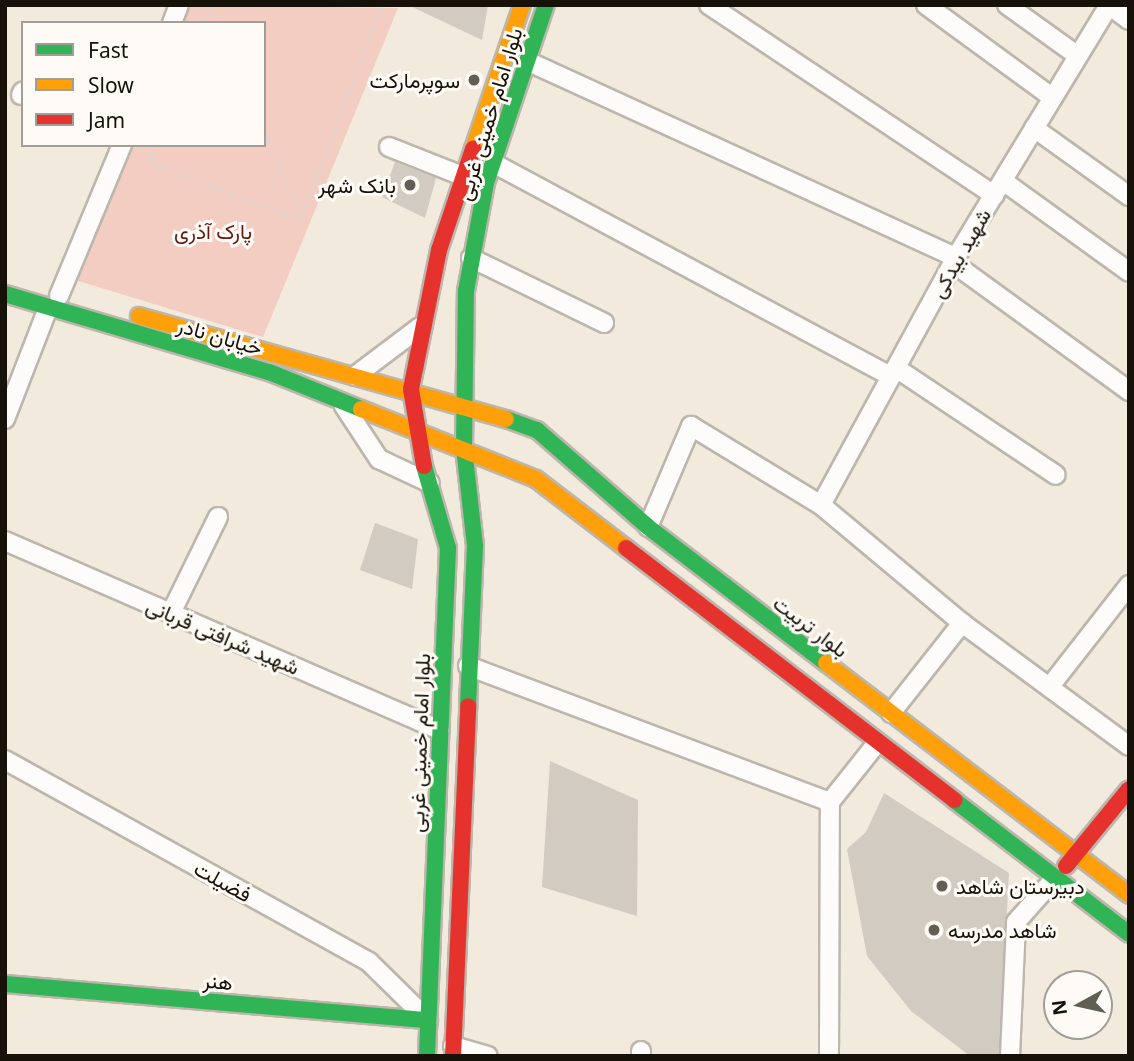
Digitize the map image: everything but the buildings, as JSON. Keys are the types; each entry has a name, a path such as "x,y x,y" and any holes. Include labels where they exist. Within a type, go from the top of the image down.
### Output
{"main road":[{"name":"بلوار امام خمینی غربی","path":"427,1056 448,548 415,436 411,389 420,327 465,177 522,5"},
{"name":"بلوار امام خمینی غربی","path":"464,448 463,403 471,258 493,163 546,5"},
{"name":"خیابان نادر","path":"5,279 53,302 269,372 415,436 464,448"},
{"name":"خیابان نادر","path":"5,294 53,302 463,403"},
{"name":"بلوار تربیت","path":"463,403 537,430 648,527 1129,895"},
{"path":"453,1051 475,546 464,448 536,479 1129,934"},
{"path":"1055,878 1077,855 1129,789"},
{"name":"هنر","path":"5,984 428,1020"}],"street":[{"path":"173,21 180,5"},
{"path":"709,5 1129,272"},
{"path":"926,5 1053,98"},
{"path":"1007,5 1078,56"},
{"path":"1109,5 1129,20"},
{"name":"شهید بیدکی","path":"821,505 955,260 1109,5"},
{"path":"527,61 955,260 1129,391"},
{"path":"1034,128 1129,196"},
{"path":"5,419 121,147"},
{"path":"389,148 465,177"},
{"path":"493,163 894,372 1056,475"},
{"path":"471,258 604,323"},
{"path":"355,376 420,327"},
{"path":"344,406 379,459 430,484"},
{"path":"648,527 691,426 821,505 962,623 1051,685 1129,746"},
{"path":"171,613 218,517"},
{"name":"شهید شرافتی قربانی","path":"5,541 440,730"},
{"path":"1051,685 1129,586"},
{"path":"891,713 962,623"},
{"path":"468,666 830,802"},
{"path":"829,1056 830,802 877,743"},
{"name":"فضیلت","path":"5,761 369,962 428,1020"},
{"path":"1010,1056 1016,922 1055,878"},
{"path":"453,1051 488,1056"}],"path":[{"path":"301,221 381,5"},
{"path":"266,134 301,221"},
{"path":"155,147 149,162 301,221"}],"green space":[{"name":"پارک آذری","path":"188,5 398,8 263,337 75,280 129,147 266,147 266,21 182,21"}],"traffic: fast":[{"path":"468,706 475,546 464,448 466,291 486,183 546,5"},
{"path":"5,294 269,372 361,409"},
{"path":"506,419 537,430 648,527 826,663"},
{"path":"424,466 448,548 427,1056"},
{"path":"954,800 1129,934"},
{"path":"5,984 428,1020"}],"traffic: slow":[{"path":"473,149 522,5"},
{"path":"139,316 506,419"},
{"path":"361,409 536,479 626,548"},
{"path":"826,663 1129,895"}],"traffic: jam":[{"path":"424,466 411,389 439,250 473,149"},
{"path":"626,548 954,800"},
{"path":"453,1056 468,706"},
{"path":"1066,866 1129,789"}],"place":[{"name":"سوپرمارکت","path":"474,80"},
{"name":"بانک شهر","path":"410,185"},
{"name":"دبیرستان شاهد","path":"942,886"},
{"name":"شاهد مدرسه","path":"934,930"}]}
